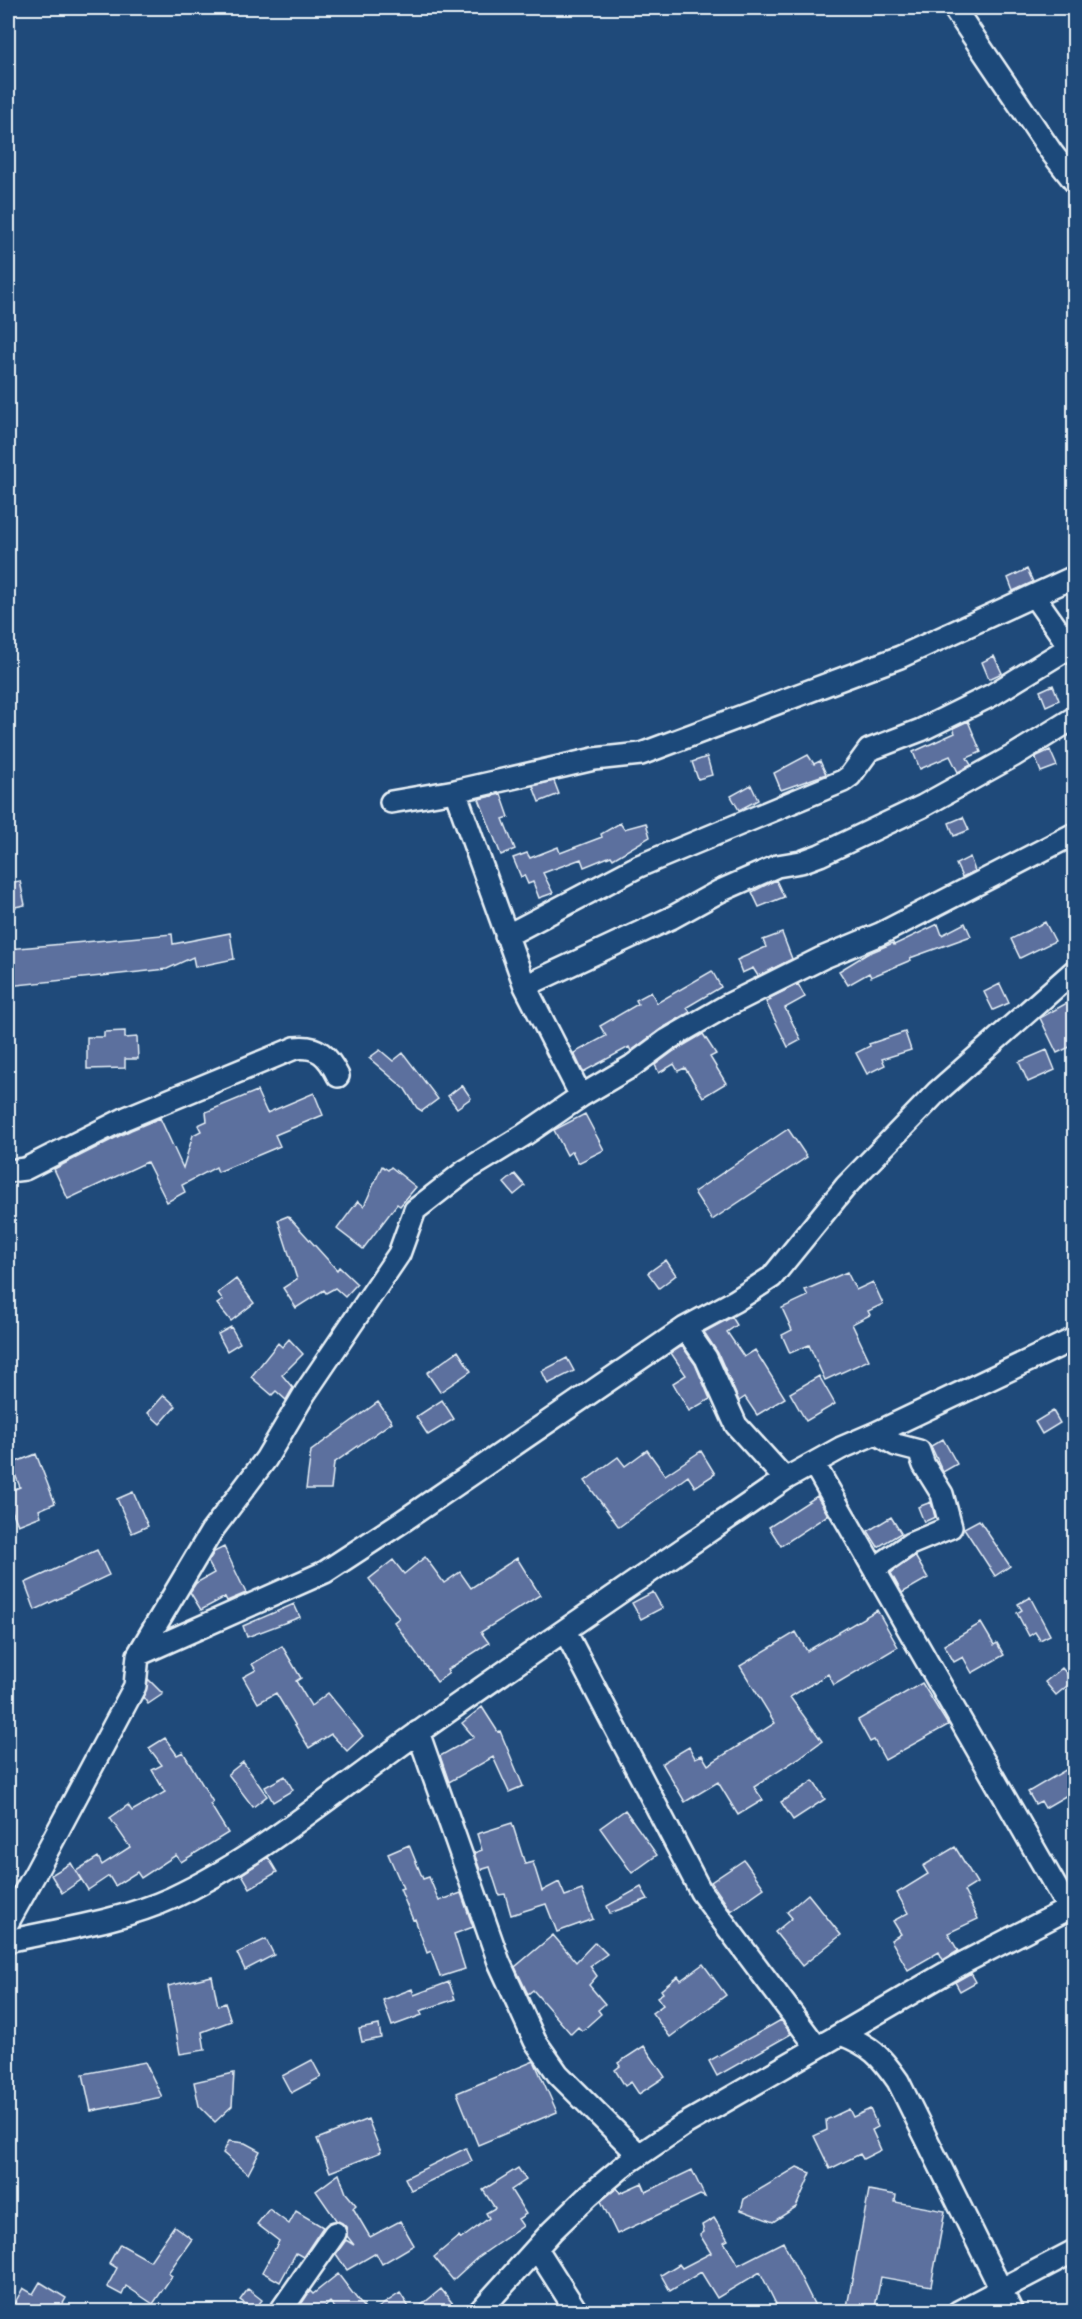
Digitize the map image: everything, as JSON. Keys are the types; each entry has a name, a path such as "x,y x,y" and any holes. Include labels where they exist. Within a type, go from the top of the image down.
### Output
{"street":[{"path":"954,8 1052,153 1074,181"},
{"path":"391,802 454,791 594,759 641,754 900,657 1074,577"},
{"path":"506,936 639,866 843,781 850,776 869,750 936,723 992,695 1072,650 1034,596"},
{"path":"525,986 672,918 720,891 777,866 801,862 820,855 923,806 1013,756 1074,718"},
{"path":"454,791 525,986 581,1096"},
{"path":"8,1922 135,1686 138,1655 211,1532 266,1459 305,1393 399,1254 415,1210 465,1171 632,1066 667,1040 726,1006 822,958 880,934 1074,834"},
{"path":"138,1655 325,1572 410,1517 685,1328 735,1301 772,1277 846,1186 937,1092 1074,971"},
{"path":"8,1171 25,1168 126,1118 295,1048 306,1046 326,1055 338,1076"},
{"path":"685,1328 706,1358 736,1425 785,1479"},
{"path":"8,1941 130,1912 169,1899 209,1880 252,1852 418,1732 785,1479 841,1448 1074,1339"},
{"path":"873,1569 910,1544 951,1527 942,1494 924,1464 919,1450 896,1445 876,1433"},
{"path":"479,2312 589,2194 639,2155 685,2124 816,2046 841,2034 963,1963 1071,1907 814,1464"},
{"path":"565,1631 701,1892 816,2046"},
{"path":"418,1732 499,1962 535,2041 558,2074 639,2155"},
{"path":"841,2034 866,2044 884,2060 898,2080 1012,2312"},
{"path":"280,2312 335,2233"},
{"path":"537,2249 577,2312"},
{"path":"958,2312 1074,2251"}],"building":[{"path":"1027,569 1033,582 1013,591 1008,578"},
{"path":"994,656 1002,673 989,679 982,662"},
{"path":"1053,685 1059,700 1046,706 1040,691"},
{"path":"968,721 981,752 967,758 971,765 958,772 950,756 920,769 913,752 955,733 953,728"},
{"path":"1050,750 1057,766 1041,772 1035,757"},
{"path":"808,755 814,764 820,761 826,774 781,790 774,773"},
{"path":"707,757 712,775 698,779 692,762"},
{"path":"554,781 559,794 539,802 533,786"},
{"path":"751,785 758,800 739,810 731,796"},
{"path":"501,794 509,817 503,819 515,849 501,855 479,799"},
{"path":"963,817 969,830 954,836 949,823"},
{"path":"620,823 624,829 646,823 650,837 613,859 611,856 584,867 581,859 543,873 553,893 539,898 533,882 528,884 524,875 521,877 513,858 527,853 530,858 558,847 560,853 602,837 601,834"},
{"path":"970,857 975,871 962,877 956,864"},
{"path":"776,880 784,897 759,907 752,892"},
{"path":"20,881 25,905 10,908 8,883"},
{"path":"1045,922 1055,941 1020,958 1011,939"},
{"path":"965,923 971,936 910,958 911,960 871,977 869,973 848,985 839,971 867,954 893,943 894,945 938,924 942,935"},
{"path":"230,933 234,959 195,967 193,957 167,969 8,986 8,949 172,934 173,944"},
{"path":"782,933 792,959 758,976 753,968 742,973 737,960 766,947 763,940"},
{"path":"712,971 721,987 687,1007 690,1012 661,1029 631,1051 629,1047 583,1072 574,1053 606,1036 600,1026 638,1004 636,1000 651,992 657,1003"},
{"path":"798,984 805,997 785,1008 801,1040 788,1047 766,1002"},
{"path":"1000,984 1009,1003 993,1010 984,992"},
{"path":"1074,999 1074,1045 1057,1053 1040,1018"},
{"path":"125,1031 125,1038 137,1037 138,1059 125,1059 125,1068 87,1069 87,1037 104,1037 104,1032"},
{"path":"905,1032 911,1050 882,1059 885,1065 867,1074 856,1053 870,1046 869,1044"},
{"path":"703,1034 716,1054 710,1057 726,1083 703,1097 685,1068 678,1071 674,1064 659,1073 655,1065"},
{"path":"380,1050 393,1061 403,1053 438,1099 422,1111 417,1108 405,1089 369,1058"},
{"path":"1047,1050 1055,1070 1028,1082 1019,1062"},
{"path":"462,1085 471,1098 457,1108 448,1096"},
{"path":"257,1091 267,1113 314,1093 323,1115 275,1135 280,1146 218,1172 216,1167 182,1185 185,1192 167,1202 147,1162 68,1199 54,1169 160,1118 183,1168 193,1135 201,1131 198,1125 207,1121 206,1112"},
{"path":"585,1114 604,1150 578,1163 572,1151 567,1155 554,1130"},
{"path":"788,1129 807,1157 712,1220 694,1192"},
{"path":"382,1166 388,1170 391,1167 416,1187 400,1206 397,1204 363,1249 337,1229 358,1201 364,1206"},
{"path":"515,1174 525,1186 514,1195 504,1183"},
{"path":"288,1216 337,1270 339,1267 357,1284 345,1297 335,1288 326,1293 324,1290 296,1308 283,1288 297,1279 278,1220"},
{"path":"666,1260 676,1275 659,1288 648,1273"},
{"path":"847,1272 856,1290 873,1282 883,1304 868,1311 870,1315 852,1324 869,1360 825,1380 809,1345 790,1353 782,1335 792,1330 782,1308 808,1296 805,1290"},
{"path":"236,1279 254,1303 231,1321 217,1304 223,1300 218,1293"},
{"path":"732,1317 737,1325 727,1332 744,1357 755,1350 785,1398 757,1415 745,1397 739,1401 718,1353 704,1332"},
{"path":"231,1327 240,1343 227,1351 218,1334"},
{"path":"289,1339 303,1354 282,1375 293,1388 286,1400 276,1391 272,1395 251,1377 278,1343 282,1347"},
{"path":"682,1346 695,1364 710,1399 689,1411 673,1383 686,1375 671,1353"},
{"path":"458,1351 471,1371 440,1392 427,1373"},
{"path":"567,1358 574,1371 548,1384 542,1371"},
{"path":"819,1376 835,1404 806,1421 790,1393"},
{"path":"164,1395 176,1406 160,1424 148,1413"},
{"path":"442,1400 454,1419 428,1435 416,1417"},
{"path":"378,1402 392,1422 334,1463 331,1489 306,1489 311,1451"},
{"path":"1053,1411 1060,1423 1042,1434 1035,1422"},
{"path":"943,1439 957,1464 943,1472 931,1446"},
{"path":"647,1450 665,1475 701,1451 715,1474 695,1487 688,1476 619,1527 585,1481 618,1457 625,1466"},
{"path":"36,1454 55,1503 39,1510 41,1516 18,1525 9,1503 12,1490 20,1487 11,1464"},
{"path":"133,1492 148,1526 132,1533 117,1499"},
{"path":"817,1496 828,1515 781,1546 769,1527"},
{"path":"931,1502 935,1517 924,1522 918,1507"},
{"path":"891,1517 901,1533 878,1547 868,1531"},
{"path":"979,1520 1010,1566 995,1576 964,1528"},
{"path":"224,1547 246,1593 227,1601 225,1597 201,1610 190,1592 196,1583 214,1573 208,1562 214,1552"},
{"path":"97,1550 109,1575 35,1610 25,1583"},
{"path":"915,1556 928,1578 902,1593 891,1573"},
{"path":"425,1557 444,1583 460,1572 471,1588 517,1558 540,1595 481,1632 489,1643 447,1670 449,1673 437,1682 394,1622 399,1618 369,1579 393,1560 404,1574"},
{"path":"653,1592 662,1608 641,1619 632,1603"},
{"path":"1030,1597 1050,1635 1040,1640 1035,1632 1029,1636 1017,1613 1022,1610 1018,1604"},
{"path":"294,1604 300,1617 247,1637 243,1626"},
{"path":"877,1610 898,1647 834,1685 828,1674 790,1697 822,1741 754,1787 763,1800 738,1815 718,1782 685,1802 662,1763 689,1747 695,1758 702,1755 708,1765 775,1723 740,1666 796,1632 807,1651"},
{"path":"981,1623 994,1645 997,1643 1004,1655 972,1673 963,1657 954,1662 944,1645"},
{"path":"282,1646 301,1678 296,1681 311,1706 328,1693 363,1736 347,1751 331,1734 309,1748 276,1693 258,1703 243,1677 256,1670 252,1664"},
{"path":"1062,1668 1073,1681 1056,1695 1045,1682"},
{"path":"148,1679 163,1694 148,1704 143,1697"},
{"path":"922,1683 948,1725 885,1760 874,1740 870,1742 858,1720"},
{"path":"482,1707 498,1732 500,1731 523,1786 509,1792 493,1757 449,1782 440,1756 474,1737 462,1723"},
{"path":"165,1738 177,1755 183,1752 213,1802 210,1804 228,1833 181,1862 176,1855 141,1878 137,1872 115,1886 109,1876 88,1890 76,1871 98,1857 102,1865 130,1847 110,1818 128,1805 132,1811 165,1792 152,1770 162,1765 149,1748"},
{"path":"243,1762 267,1796 253,1807 228,1774"},
{"path":"1074,1765 1074,1791 1045,1808 1041,1801 1035,1804 1028,1792"},
{"path":"285,1776 293,1790 273,1802 265,1787"},
{"path":"813,1781 825,1799 793,1820 781,1802"},
{"path":"625,1810 657,1855 632,1873 600,1828"},
{"path":"512,1823 525,1864 533,1862 542,1891 559,1882 565,1896 582,1890 593,1919 557,1932 546,1904 511,1915 505,1894 499,1895 490,1867 480,1870 474,1853 482,1850 477,1834"},
{"path":"409,1845 423,1879 429,1877 439,1901 461,1893 473,1927 454,1934 465,1969 440,1977 431,1951 427,1953 388,1854"},
{"path":"955,1847 977,1883 964,1891 978,1919 948,1933 958,1951 943,1960 939,1952 908,1970 891,1940 901,1934 893,1921 908,1913 897,1893 928,1874 923,1866"},
{"path":"268,1857 277,1872 250,1888 242,1874"},
{"path":"744,1860 764,1888 731,1911 711,1882"},
{"path":"71,1863 81,1880 62,1893 51,1875"},
{"path":"641,1887 648,1899 610,1913 607,1906"},
{"path":"808,1894 841,1935 802,1966 775,1932 792,1918 787,1912"},
{"path":"553,1935 576,1962 595,1942 607,1954 590,1966 597,1976 589,1985 605,2004 598,2010 601,2014 582,2031 578,2027 571,2034 533,1990 528,1994 515,1967"},
{"path":"266,1939 274,1955 245,1970 237,1953"},
{"path":"703,1964 726,1995 670,2037 652,2013 663,2005 657,1997 663,1993 661,1990 678,1976 681,1980"},
{"path":"971,1973 976,1982 960,1991 955,1982"},
{"path":"212,1976 218,2006 225,2003 231,2021 202,2032 205,2050 180,2054 168,1986"},
{"path":"449,1982 455,1999 420,2011 422,2015 392,2026 383,2000 412,1989 414,1995"},
{"path":"781,2020 791,2034 717,2076 709,2061"},
{"path":"379,2025 381,2038 362,2042 359,2029"},
{"path":"644,2046 665,2077 639,2094 631,2082 625,2086 615,2070 620,2066 618,2063"},
{"path":"312,2060 321,2077 291,2093 282,2076"},
{"path":"534,2061 557,2112 478,2145 457,2093"},
{"path":"145,2062 162,2097 91,2111 83,2074"},
{"path":"234,2073 232,2106 215,2122 199,2106 194,2082"},
{"path":"849,2109 853,2117 870,2109 878,2127 872,2130 881,2150 863,2159 860,2154 830,2169 814,2136 827,2130 826,2120"},
{"path":"368,2119 381,2152 330,2172 317,2139"},
{"path":"229,2141 245,2143 260,2151 248,2174 223,2153"},
{"path":"466,2148 472,2161 411,2190 405,2178"},
{"path":"797,2167 811,2173 796,2207 773,2222 741,2210 744,2199"},
{"path":"518,2168 526,2180 511,2190 526,2214 518,2219 523,2226 477,2258 453,2280 434,2257 459,2236 461,2239 489,2218 486,2213 495,2208 483,2190"},
{"path":"692,2170 705,2197 700,2195 617,2234 601,2201 617,2188 620,2193 642,2183 646,2192"},
{"path":"339,2174 346,2193 356,2205 353,2208 370,2237 400,2221 414,2245 382,2264 376,2253 347,2270 336,2254 346,2240 354,2245 347,2236 346,2227 336,2220 316,2191"},
{"path":"869,2190 896,2195 895,2202 945,2211 931,2286 881,2277 874,2312 846,2312"},
{"path":"269,2209 289,2224 296,2211 323,2227 303,2257 296,2253 280,2282 262,2272 279,2241 257,2224"},
{"path":"714,2218 728,2240 724,2242 738,2265 783,2242 818,2312 780,2312 760,2272 717,2298 701,2272 670,2291 661,2275 679,2264 682,2268 711,2253 700,2235 704,2232 702,2225"},
{"path":"174,2226 192,2239 168,2273 172,2276 153,2304 126,2286 122,2295 107,2287 117,2268 109,2263 120,2244 150,2261"},
{"path":"338,2274 367,2312 338,2312 330,2302 320,2312 296,2312 310,2291 313,2294"},
{"path":"40,2282 66,2298 58,2312 10,2312 23,2288 33,2294"},
{"path":"248,2289 262,2300 254,2310 240,2300"},
{"path":"441,2289 454,2305 447,2312 413,2312"},
{"path":"400,2293 412,2312 372,2312"}]}
